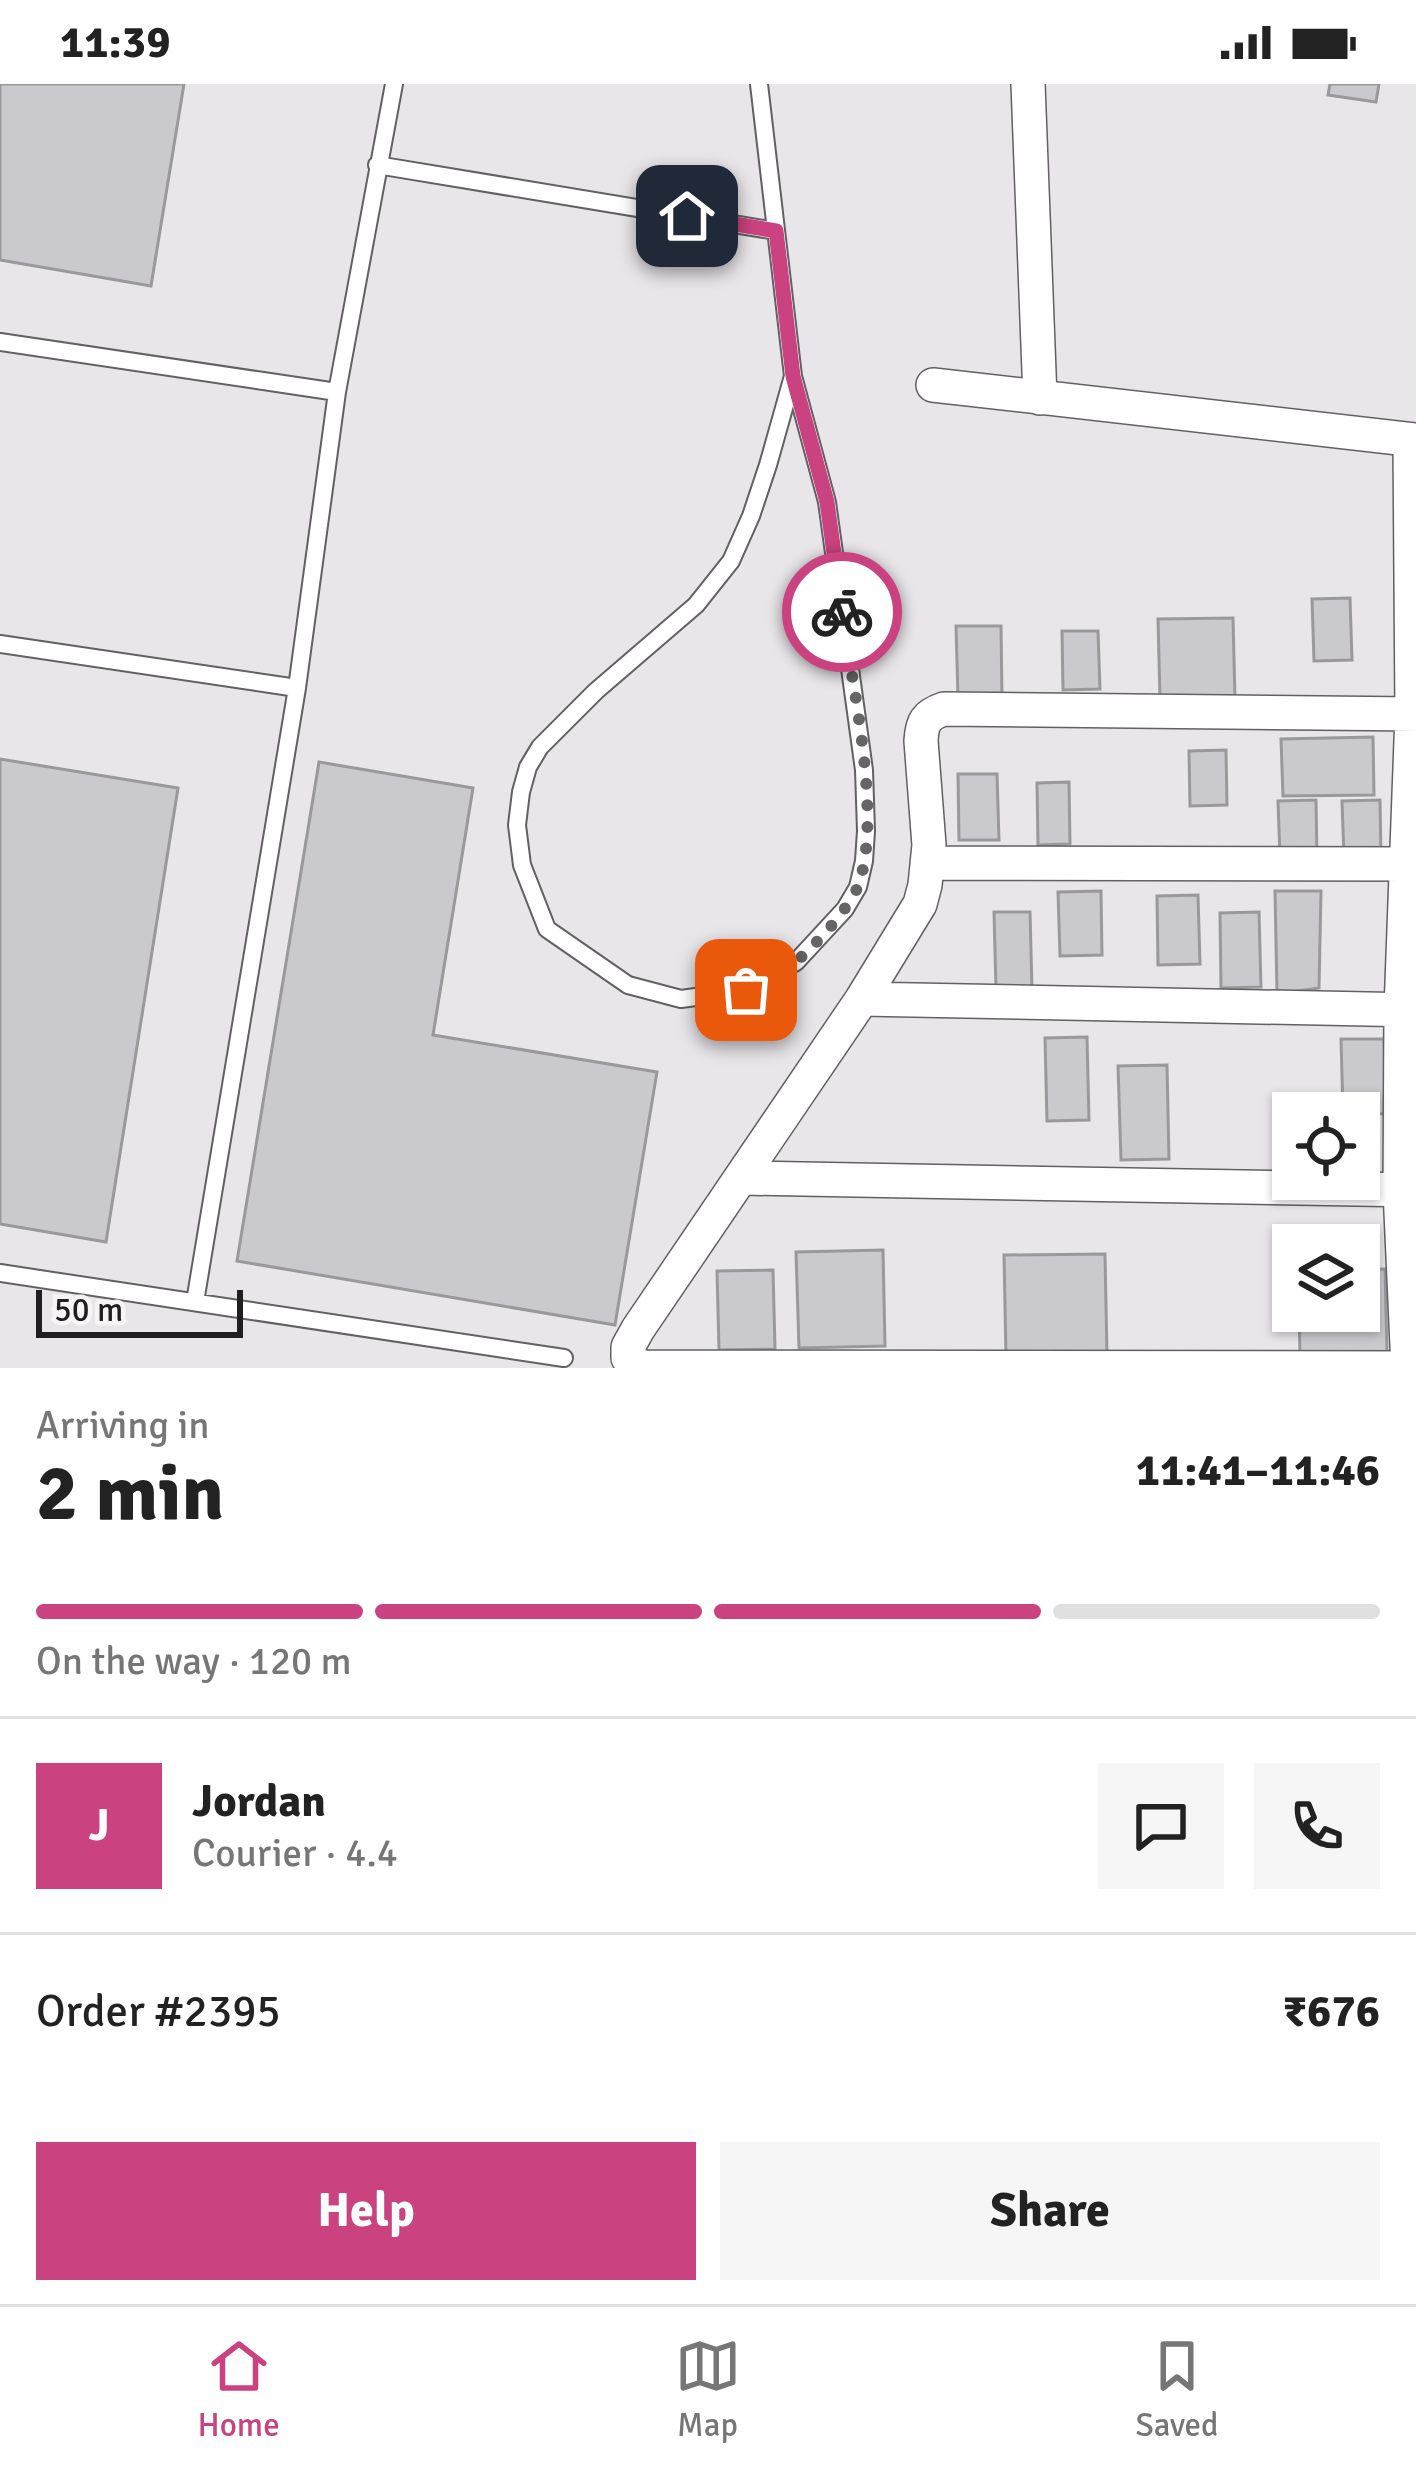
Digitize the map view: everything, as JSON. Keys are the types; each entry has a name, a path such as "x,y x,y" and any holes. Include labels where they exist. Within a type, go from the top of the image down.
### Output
{"street":[{"path":"1028,84 1040,398"},
{"path":"933,385 1413,440 1414,714 1408,1010 1412,1368 633,1364 628,1347 638,1329 862,999 920,904 929,845 922,724 931,713 944,709 1414,714"},
{"path":"927,863 1412,864"},
{"path":"862,999 1408,1010"},
{"path":"742,1178 1408,1190"}],"lane":[{"path":"195,1302 297,688 338,392 394,84"},
{"path":"759,84 793,376 827,502 864,770 864,861 858,887 845,909 796,962 746,990 681,1000 628,986 547,929 522,865 520,792 540,747 696,604 730,561 751,516 793,376"},
{"path":"377,165 776,231"},
{"path":"0,342 338,392"},
{"path":"0,644 297,688"},
{"path":"0,1273 564,1358"}],"building":[{"path":"0,84 184,84 151,286 0,260"},
{"path":"1330,84 1379,84 1376,102 1328,95"},
{"path":"1350,598 1352,660 1314,661 1312,599"},
{"path":"1233,618 1235,699 1160,700 1158,619"},
{"path":"956,626 1001,626 1002,697 958,698"},
{"path":"1062,631 1098,631 1100,689 1063,690"},
{"path":"1373,737 1374,795 1283,796 1281,739"},
{"path":"1226,750 1227,805 1190,806 1189,751"},
{"path":"0,759 178,788 106,1242 0,1224"},
{"path":"319,762 473,788 433,1035 657,1072 615,1325 237,1261"},
{"path":"958,774 997,774 999,840 959,840"},
{"path":"1069,782 1070,844 1038,845 1037,783"},
{"path":"1316,800 1317,858 1280,858 1278,801"},
{"path":"1380,800 1381,858 1344,858 1342,801"},
{"path":"1101,891 1102,955 1060,956 1058,892"},
{"path":"1275,891 1321,891 1319,988 1277,994"},
{"path":"1198,895 1200,964 1158,965 1157,896"},
{"path":"994,912 1030,912 1032,990 996,990"},
{"path":"1259,912 1261,987 1221,988 1220,913"},
{"path":"1087,1037 1089,1120 1047,1121 1045,1038"},
{"path":"1341,1039 1384,1039 1386,1114 1380,1114 1380,1092 1342,1092"},
{"path":"1167,1065 1169,1159 1121,1160 1118,1066"},
{"path":"883,1250 885,1346 799,1348 796,1252"},
{"path":"1105,1254 1107,1355 1006,1357 1004,1255"},
{"path":"1380,1269 1385,1269 1387,1352 1300,1354 1299,1332 1380,1332"},
{"path":"773,1270 775,1349 719,1350 717,1271"}],"way so far":[{"path":"746,990 796,962 845,909 858,887 864,861 866,798 842,612"}],"route":[{"path":"687,216 776,231 793,376 827,502 842,612"}]}
